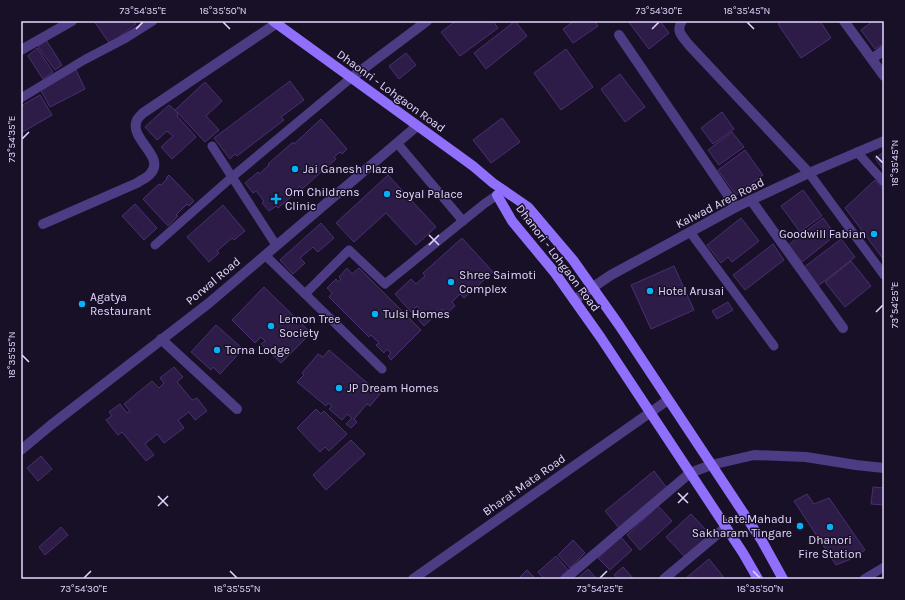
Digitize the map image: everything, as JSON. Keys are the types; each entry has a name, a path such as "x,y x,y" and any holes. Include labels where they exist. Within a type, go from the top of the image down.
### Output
{"main road":[{"name":"Dhaonri - Lohgaon Road","path":"275,22 473,166 493,183"},
{"name":"Dhanori - Lohgaon Road","path":"493,183 528,208 573,260 619,326 762,542 783,579"},
{"name":"Dhanori - Lohgaon Road","path":"497,195 512,221 555,273 601,338 743,553 758,579"}],"street":[{"path":"21,50 72,21"},
{"path":"351,78 427,21"},
{"path":"682,21 679,25 679,32 684,38 810,173"},
{"path":"844,21 884,76"},
{"path":"43,224 137,183 150,174 155,167 154,159 135,129 137,120 143,113 275,22"},
{"path":"618,35 736,207"},
{"path":"872,60 884,50"},
{"name":"Porwal Road","path":"21,450 50,425 209,303 417,126"},
{"name":"Kalwad Area Road","path":"574,300 611,275 736,207 884,141"},
{"name":"Dhanori - Lohgaon Road","path":"493,183 497,195"},
{"path":"751,200 843,328"},
{"path":"161,339 237,409"},
{"name":"Bharat Mata Road","path":"413,579 668,400"},
{"path":"564,579 690,472 754,455 806,457 884,468"},
{"path":"664,579 726,527"}],"lane":[{"path":"21,98 153,21"},
{"path":"155,245 232,177 351,78"},
{"path":"397,143 463,221"},
{"path":"212,146 276,245"},
{"path":"857,152 884,182"},
{"path":"810,173 884,275"},
{"path":"305,294 349,250 385,284 497,195"},
{"path":"690,232 774,346"},
{"path":"265,255 382,369"},
{"path":"864,579 884,567"}],"building":[{"path":"94,21 134,21 136,24 110,44"},
{"path":"456,21 493,21 498,28 460,56 441,32"},
{"path":"515,21 527,36 486,69 474,53"},
{"path":"574,21 595,21 598,26 573,43 563,29"},
{"path":"628,21 660,21 669,33 649,49"},
{"path":"782,21 820,21 831,38 801,58 778,24"},
{"path":"873,21 884,21 884,43 875,49 861,30"},
{"path":"46,40 62,65 55,70 38,47"},
{"path":"37,48 53,72 43,79 28,56"},
{"path":"566,49 593,87 561,110 534,73"},
{"path":"406,53 416,65 399,79 389,66"},
{"path":"76,70 85,89 50,107 40,89"},
{"path":"620,74 645,107 625,122 601,89"},
{"path":"290,81 304,100 281,117 284,120 237,156 235,154 230,159 214,138"},
{"path":"205,82 222,101 206,116 219,130 205,142 175,110"},
{"path":"40,95 52,115 21,133 21,106"},
{"path":"169,105 175,110 178,114 177,116 196,137 172,159 161,147 173,136 167,131 157,140 145,127"},
{"path":"722,112 734,129 713,144 701,128"},
{"path":"502,118 520,142 491,163 473,140"},
{"name":"Jai Ganesh Plaza","path":"321,119 347,149 342,154 340,152 334,157 336,159 302,189 300,186 296,190 297,192 278,208 276,206 269,211 262,203 264,201 256,191 253,193 245,183 258,172 259,174 269,165 268,164 293,142 294,144"},
{"path":"732,132 744,147 719,165 708,150"},
{"path":"745,150 763,175 736,195 718,170"},
{"path":"884,152 884,171 875,158"},
{"path":"169,175 194,201 189,206 187,204 168,226 143,199 159,184 161,185"},
{"name":"Soyal Palace","path":"388,175 436,227 416,245 386,213 354,242 336,223"},
{"name":"Goodwill Fabian","path":"875,180 884,190 884,260 845,208"},
{"path":"803,190 822,216 800,232 781,206"},
{"path":"135,204 157,228 144,240 122,216"},
{"path":"223,205 245,231 234,240 232,238 217,251 219,253 209,262 187,237"},
{"path":"741,218 759,241 732,262 728,257 721,263 707,245"},
{"path":"823,218 836,235 802,262 788,245"},
{"path":"321,223 334,238 318,252 313,247 300,258 305,263 293,274 280,260"},
{"name":"Shree Saimoti Complex","path":"462,238 493,272 464,298 460,294 452,302 455,306 446,314 442,309 424,326 416,317 422,312 417,306 411,312 395,294 411,279 416,284 425,276 423,273"},
{"path":"841,239 855,257 818,286 803,268"},
{"path":"773,244 784,260 745,290 733,275"},
{"path":"851,261 871,286 845,307 825,282"},
{"path":"674,266 694,310 651,329 631,285"},
{"name":"Tulsi Homes","path":"347,268 352,274 359,268 421,330 391,360 388,356 391,353 387,349 384,353 376,345 379,343 371,335 369,337 329,297 332,293 327,288 336,279 338,282 341,279 339,277"},
{"name":"Lemon Tree Society","path":"264,287 311,333 281,363 261,344 265,341 261,337 255,343 232,320"},
{"path":"728,302 733,310 717,319 712,311"},
{"name":"Torna Lodge","path":"216,325 243,349 220,374 213,367 211,370 191,352"},
{"name":"JP Dream Homes","path":"329,350 380,394 370,406 367,404 354,419 357,422 351,428 346,424 352,418 347,414 342,420 329,409 332,406 328,403 326,406 297,382 304,375 302,373 318,354 323,357"},
{"path":"174,367 183,377 177,382 192,400 197,398 207,411 195,420 189,412 178,420 184,428 164,443 157,434 145,444 154,455 146,461 122,432 118,435 106,420 112,416 109,412 120,404 127,413 130,411 124,404 152,381 159,388 164,383 160,378"},
{"path":"316,409 321,414 324,411 347,434 329,451 325,447 320,452 297,428"},
{"path":"351,440 365,454 326,490 313,475"},
{"path":"41,456 52,469 38,481 27,468"},
{"path":"654,471 667,488 619,528 605,511"},
{"path":"873,487 884,488 884,505 871,504"},
{"name":"Dhanori Fire Station","path":"807,494 814,504 829,498 865,550 851,559 836,565 794,501"},
{"path":"658,506 672,521 640,550 627,535"},
{"path":"691,514 710,534 685,557 666,537"},
{"path":"61,527 68,535 45,555 39,547"},
{"path":"621,537 632,550 610,570 598,558"},
{"path":"573,540 585,553 570,568 558,555"},
{"path":"556,556 569,571 560,579 544,579 538,572"},
{"path":"709,559 725,579 685,579"},
{"path":"623,567 634,579 619,579 614,575"},
{"path":"588,569 597,579 577,579"},
{"path":"527,570 536,579 518,579"}],"place":[{"name":"Jai Ganesh Plaza","path":"295,169"},
{"name":"Soyal Palace","path":"387,194"},
{"name":"Om Childrens Clinic","path":"276,199"},
{"name":"Goodwill Fabian","path":"874,234"},
{"name":"Shree Saimoti Complex","path":"451,282"},
{"name":"Hotel Arusai","path":"650,291"},
{"name":"Agatya Restaurant","path":"82,304"},
{"name":"Tulsi Homes","path":"375,314"},
{"name":"Lemon Tree Society","path":"271,326"},
{"name":"Torna Lodge","path":"217,350"},
{"name":"JP Dream Homes","path":"339,388"},
{"name":"Late.Mahadu Sakharam Tingare","path":"800,526"},
{"name":"Dhanori Fire Station","path":"830,527"}]}
